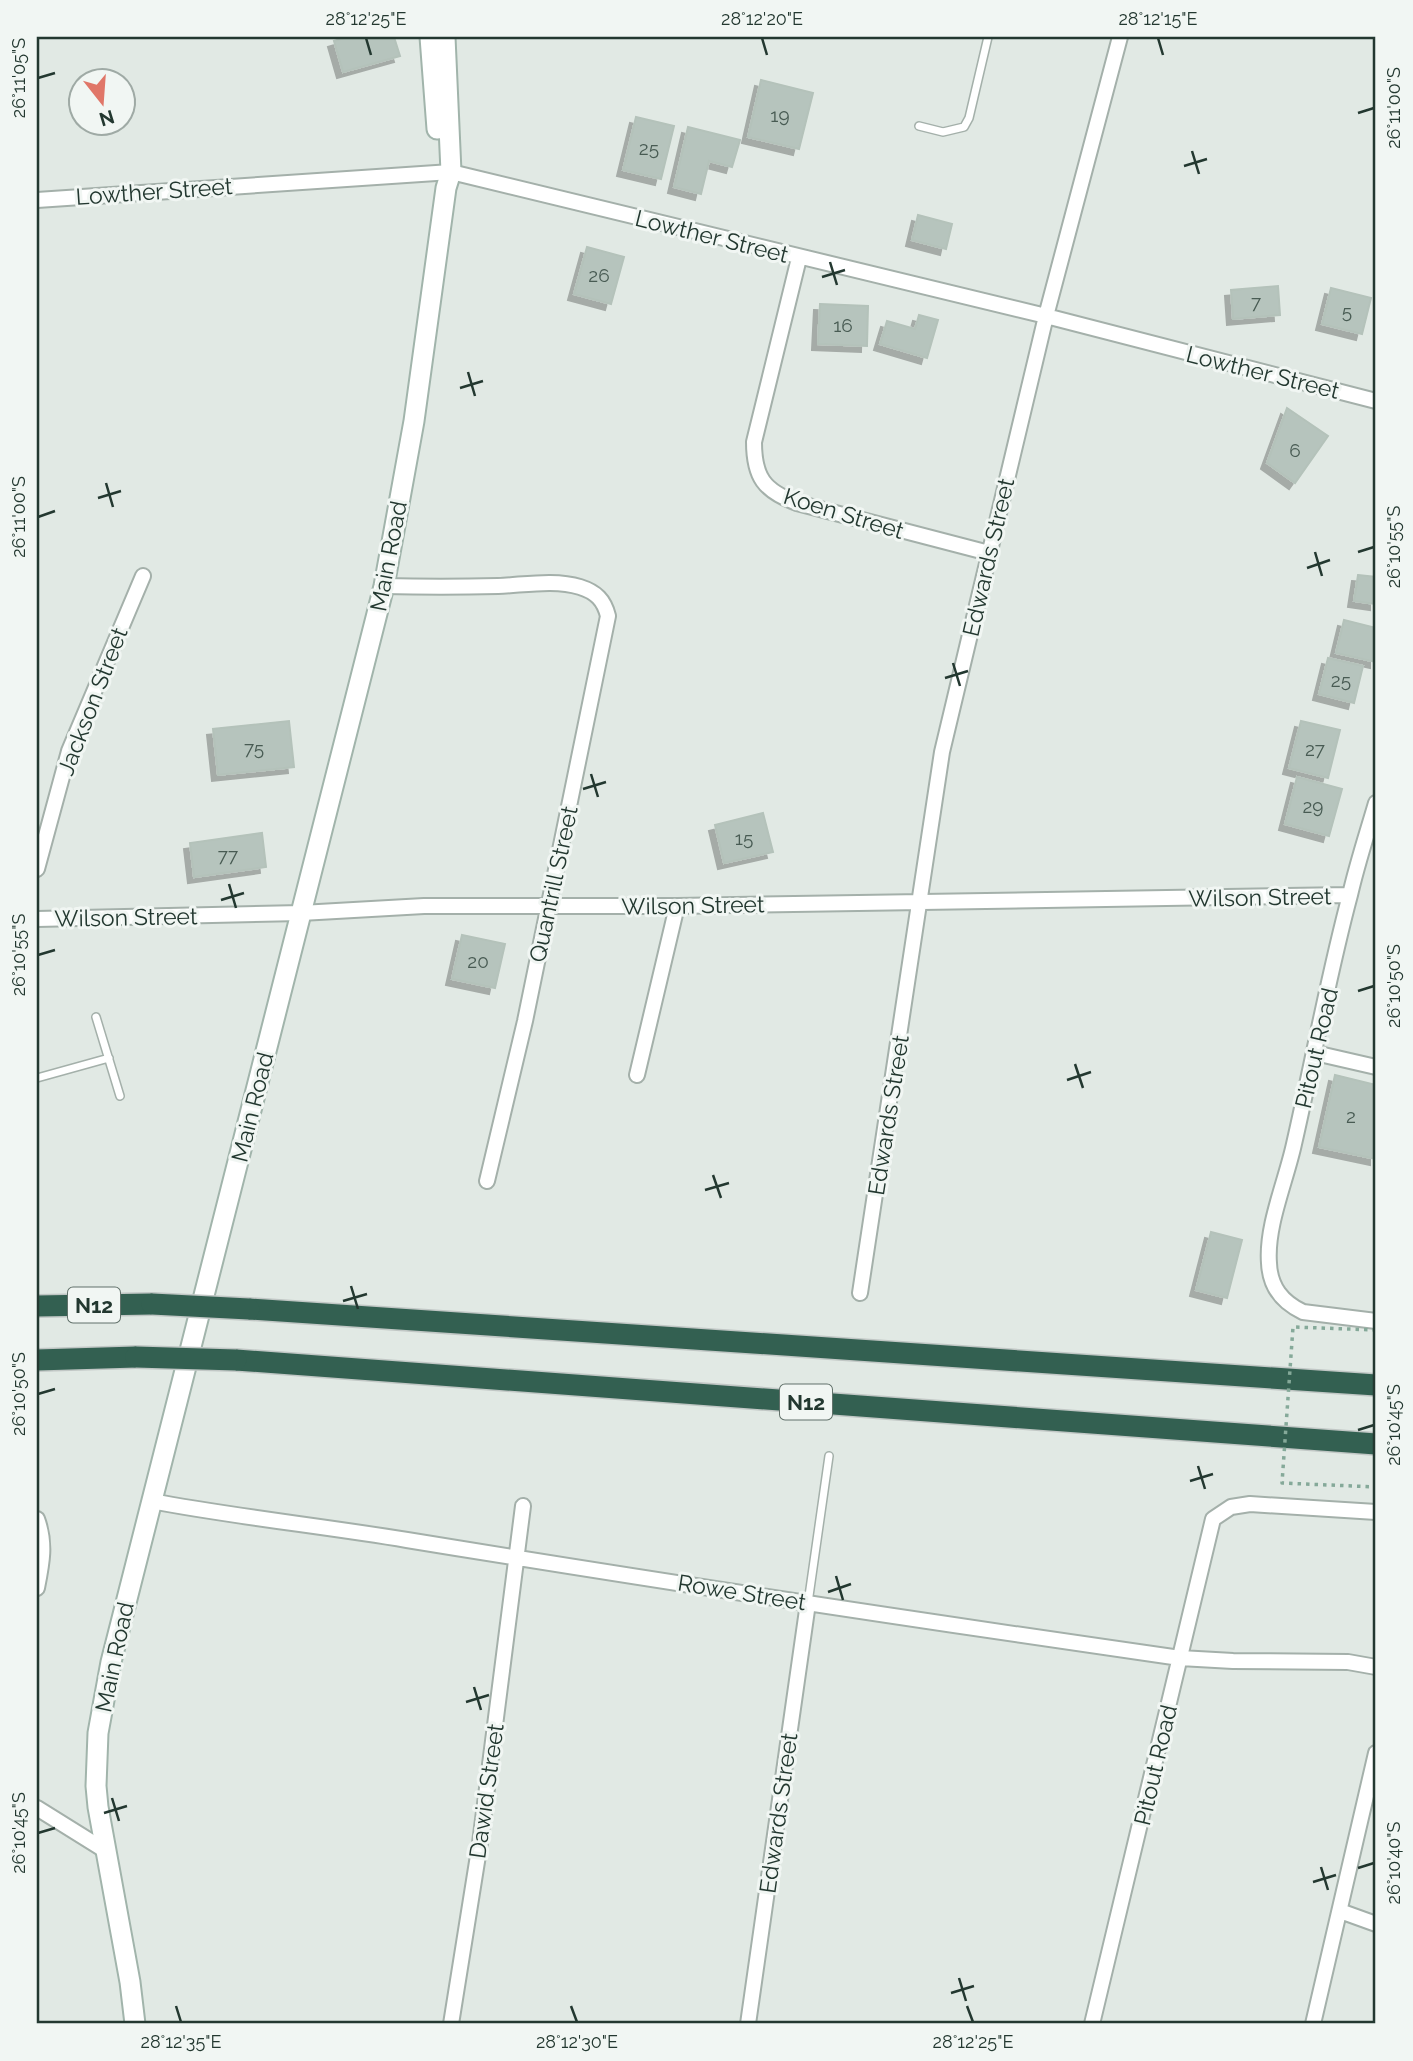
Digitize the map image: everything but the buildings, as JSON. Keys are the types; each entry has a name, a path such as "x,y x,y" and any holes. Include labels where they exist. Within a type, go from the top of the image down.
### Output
{"highway":[{"name":"N12","path":"37,1306 152,1304 249,1309 1376,1385"},
{"name":"N12","path":"37,1360 136,1357 236,1360 1376,1444"}],"street":[{"name":"Main Road","path":"429,37 446,177"},
{"name":"Main Road","path":"135,2024 96,1786 98,1733 111,1662 151,1500 384,586 414,421 446,177 445,37"},
{"name":"Edwards Street","path":"860,1293 942,752 1046,316 1120,37"},
{"name":"Lowther Street","path":"37,200 446,177 1046,316 1376,401"},
{"name":"Koen Street","path":"799,258 754,442 755,463 763,482 779,496 797,503 989,553"},
{"name":"Jackson Street","path":"37,869 69,751 143,576"},
{"name":"Quantrill Street","path":"384,586 578,586 592,592 605,605 608,616 608,628 547,906 525,1021 488,1181"},
{"name":"Pitout Road","path":"1376,803 1349,895 1315,1053 1268,1248 1271,1278 1278,1292 1294,1308 1303,1312 1376,1321"},
{"name":"Wilson Street","path":"37,919 301,913 424,906 677,906 1349,895"},
{"path":"637,1074 677,906"},
{"path":"1315,1053 1376,1067"},
{"name":"Rowe Street","path":"151,1500 223,1514 348,1530 808,1603 1180,1658 1348,1662 1376,1667"},
{"name":"Pitout Road","path":"1092,2024 1213,1518 1223,1510 1240,1504 1376,1512"},
{"name":"Dawid Street","path":"451,2024 480,1843 523,1506"},
{"path":"37,1519 44,1552 37,1588"},
{"name":"Edwards Street","path":"748,2024 808,1603"},
{"path":"1312,2024 1376,1753"},
{"path":"37,1808 106,1851"},
{"path":"1339,1911 1376,1924"}],"lane":[{"path":"919,127 943,132 964,127 969,118 988,37"},
{"path":"96,1017 120,1096"},
{"path":"37,1079 109,1058"},
{"path":"808,1603 829,1456"}],"path":[{"path":"1376,1330 1293,1327 1282,1483 1376,1487"}]}
